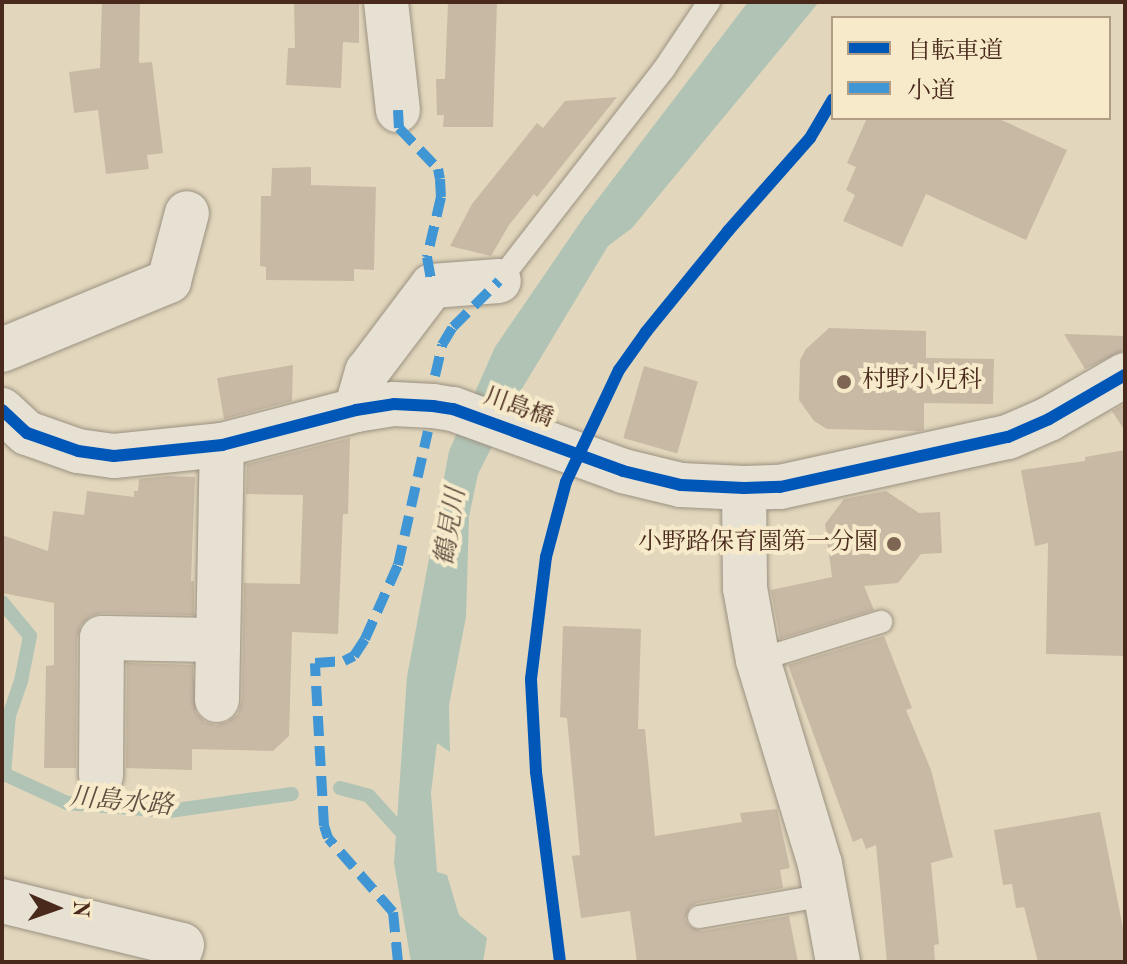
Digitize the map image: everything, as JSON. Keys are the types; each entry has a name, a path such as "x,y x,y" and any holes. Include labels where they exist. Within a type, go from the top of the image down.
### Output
{"street":[{"path":"386,2 398,110"},
{"path":"2,350 169,281 187,213"},
{"path":"356,410 367,372 432,286 499,281"},
{"name":"川島橋","path":"2,410 27,433 78,451 114,456 148,455 222,445 356,410 394,404 453,409 623,471 681,485 780,487 1008,437 1049,419 1125,375"},
{"path":"217,700 222,445"},
{"path":"744,488 745,588 758,660 820,864 838,962"},
{"path":"101,776 102,638 218,640"},
{"path":"2,901 182,945 176,962"}],"lane":[{"path":"499,281 664,69 709,2"},
{"path":"758,660 881,622"},
{"path":"699,917 826,895"}],"water":[{"name":"鶴見川","path":"748,2 819,2 632,228 608,246 520,392 478,474 469,517 466,617 449,705 450,752 437,743 431,793 437,872 447,875 459,915 487,938 483,962 411,962 394,863 407,677 449,451 495,347 584,217"}],"building":[{"path":"102,2 140,2 139,63 152,62 163,153 147,155 149,169 106,174 98,110 74,113 69,72 100,68"},
{"path":"294,2 359,2 359,43 343,42 341,88 286,85 288,48 295,48"},
{"path":"448,2 497,2 493,127 443,127 444,115 437,115 436,79 445,79"},
{"path":"617,97 537,197 534,194 509,225 491,256 450,246 472,204 537,123 543,128 565,101"},
{"path":"866,120 1001,120 1067,150 1026,240 926,194 902,247 843,221 855,195 846,190 856,167 847,163"},
{"path":"311,167 311,185 376,187 374,270 354,269 354,281 266,280 266,267 260,266 261,196 271,196 272,168"},
{"path":"829,328 926,331 926,358 994,359 993,404 924,403 924,430 918,431 827,429 814,421 799,400 800,360 806,349"},
{"path":"1064,334 1125,336 1125,350 1085,369"},
{"path":"293,365 292,401 224,419 217,378"},
{"path":"644,366 698,381 677,454 623,438"},
{"path":"1125,404 1125,431 1112,411"},
{"path":"350,438 348,514 343,514 338,634 292,632 289,736 273,751 192,749 192,770 126,768 127,663 193,665 196,713 205,722 216,725 228,722 238,714 242,700 244,583 300,584 303,495 246,494 247,464"},
{"path":"1125,450 1125,656 1046,654 1048,543 1035,546 1021,470 1085,461 1085,457"},
{"path":"195,477 191,581 194,581 194,615 102,613 91,616 81,625 77,638 76,768 44,768 46,666 54,665 54,603 2,593 2,535 48,551 53,511 84,515 87,491 134,497 139,479"},
{"path":"886,491 919,513 940,512 942,553 921,554 898,583 864,586 874,610 780,639 771,590 832,577 825,524 844,499"},
{"path":"563,626 641,629 638,729 645,729 655,836 742,822 740,813 777,809 790,868 780,870 783,888 697,903 690,907 685,919 689,926 701,931 789,916 798,962 637,962 630,911 581,918 572,856 580,855 567,718 560,717"},
{"path":"884,636 912,708 906,710 931,770 953,857 931,863 939,944 934,945 935,962 887,962 876,845 866,849 862,838 853,842 788,665"},
{"path":"1100,812 1125,938 1125,962 1038,962 1024,907 1016,908 1012,884 1003,885 994,830"}],"waterway":[{"path":"2,602 30,636 21,681 9,715 4,774"},
{"name":"川島水路","path":"2,773 67,803 169,811 292,794"},
{"name":"川島水路","path":"340,788 369,796 408,839"}],"marked path":[{"path":"398,110 399,128 438,169 440,179 441,197 427,257 432,286"},
{"path":"435,376 442,345 453,327 499,281"},
{"path":"398,962 393,912 328,838 324,826 315,663 344,661 354,656 365,639 398,565 428,431"}],"cycle path":[{"path":"560,962 536,772 531,679 546,557 566,482 619,370 728,231 810,138 831,102"},
{"path":"2,410 27,433 78,451 114,456 222,445 356,410 394,404 433,406 453,409 623,471 681,485 780,487 1008,437 1049,419 1125,375"}],"place":[{"name":"村野小児科","path":"844,382"},
{"name":"小野路保育園第一分園","path":"894,544"}]}
